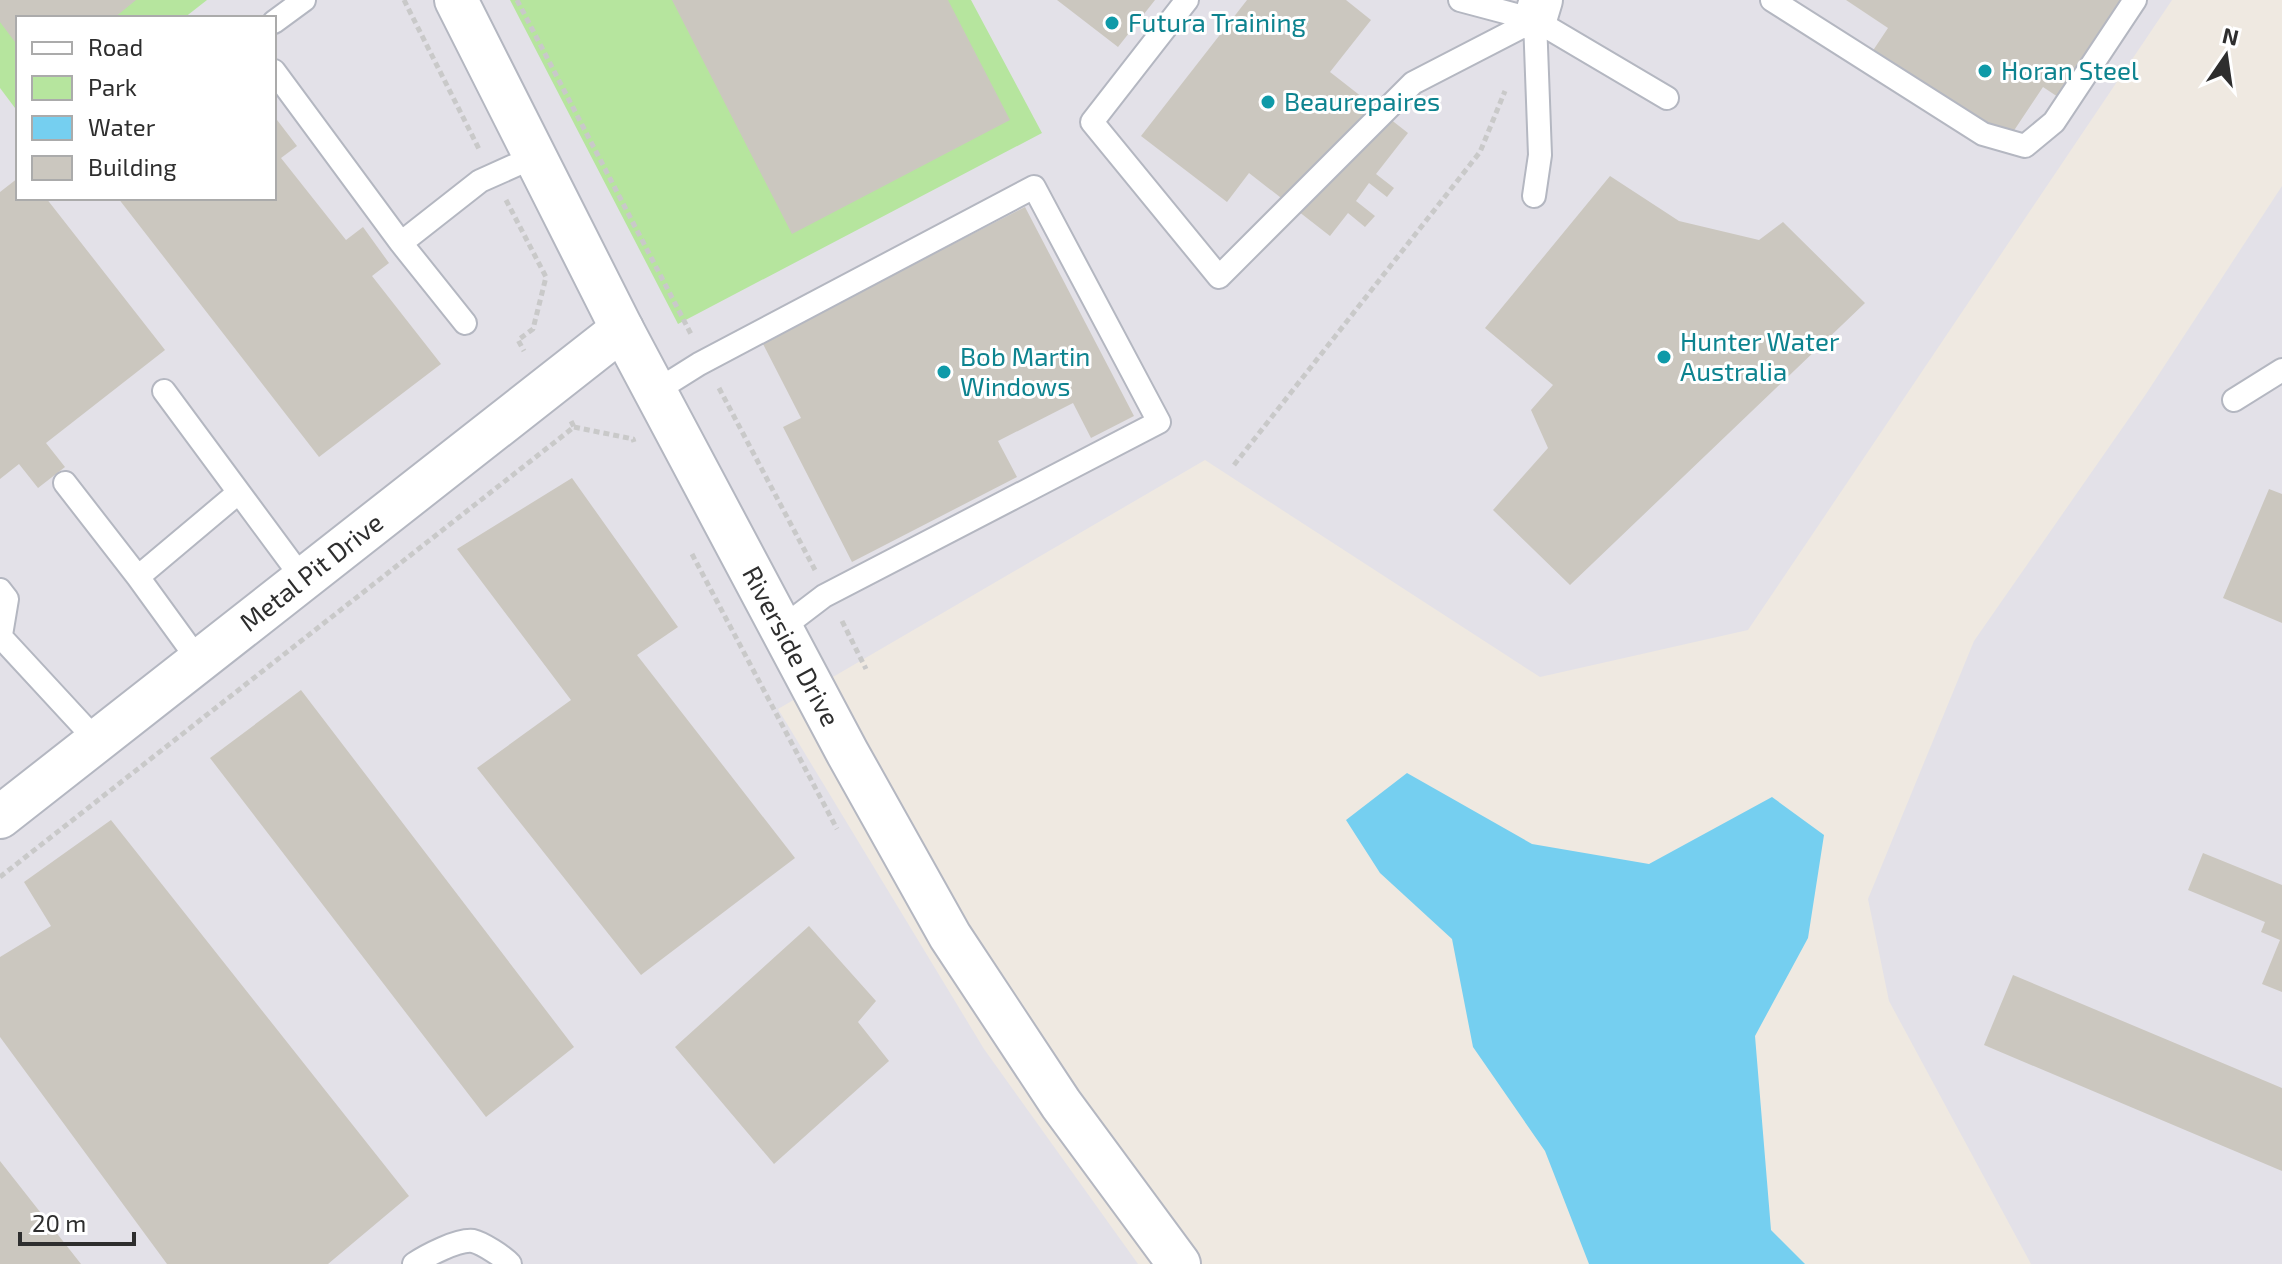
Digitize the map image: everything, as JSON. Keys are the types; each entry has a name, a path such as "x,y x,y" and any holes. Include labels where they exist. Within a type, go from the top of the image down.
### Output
{"street":[{"name":"Riverside Drive","path":"456,0 622,329 847,752 950,936 1061,1104 1179,1263"},
{"name":"Metal Pit Drive","path":"0,817 622,329"}],"lane":[{"path":"276,21 304,0"},
{"path":"1187,0 1092,122 1219,277 1413,83 1538,10"},
{"path":"1460,0 1538,10 1667,98"},
{"path":"1772,0 1983,134 2025,146 2054,122 2135,0"},
{"path":"1534,196 1540,155 1538,10"},
{"path":"276,74 401,243 465,323"},
{"path":"401,243 480,181 536,156"},
{"path":"656,391 699,364 1034,187 1145,395 1159,422 824,596 782,628"},
{"path":"2234,400 2282,370"},
{"path":"164,391 303,579"},
{"path":"65,483 199,661"},
{"path":"138,577 238,493"},
{"path":"0,590 7,599 0,636 97,741"},
{"path":"414,1264 443,1248 472,1241 504,1257 510,1264"}],"path":[{"path":"1234,465 1480,152 1510,78"},
{"path":"570,419 574,427"},
{"path":"0,877 574,427 633,439 640,453"},
{"path":"689,549 837,829"}],"shaded area":[{"path":"0,0 2172,0 1748,630 1540,677 1205,460 778,709 984,1049 1138,1264 0,1264"},
{"path":"2282,186 2282,1264 2031,1264 1889,1001 1868,899 1974,641 2146,394"}],"green space":[{"path":"0,0 207,0 187,16 16,16 16,109 0,88"},
{"path":"510,0 971,0 1042,133 678,324"}],"water":[{"path":"1407,773 1532,844 1649,864 1772,797 1824,835 1808,938 1755,1036 1771,1230 1805,1264 1589,1264 1545,1151 1473,1047 1452,939 1380,873 1346,820"}],"building":[{"path":"0,0 136,0 116,16 16,16 16,43 0,22"},
{"path":"672,0 948,0 1010,120 792,234"},
{"name":"Futura Training","path":"1057,0 1155,0 1118,47"},
{"name":"Beaurepaires","path":"1247,0 1346,0 1371,20 1330,72 1408,133 1376,174 1394,188 1387,197 1369,183 1356,201 1375,216 1365,227 1348,213 1330,236 1249,173 1227,202 1141,136"},
{"name":"Horan Steel","path":"1846,0 2124,0 2058,97 2043,87 2005,144 1870,55 1888,28"},
{"path":"276,119 297,146 281,158 346,240 363,227 389,263 372,276 441,364 319,457 120,200 276,200"},
{"name":"Hunter Water Australia","path":"1610,176 1679,221 1759,240 1783,222 1865,303 1570,585 1493,510 1548,448 1531,410 1553,385 1485,328"},
{"path":"16,180 16,200 48,200 165,350 46,443 65,467 38,488 19,464 0,479 0,192"},
{"name":"Bob Martin Windows","path":"1025,207 1134,416 1091,438 1073,403 998,441 1017,477 852,562 783,427 801,418 762,342"},
{"path":"572,478 678,627 637,655 795,858 641,975 477,768 571,700 457,549"},
{"path":"2269,489 2282,494 2282,623 2223,598"},
{"path":"301,690 574,1047 486,1117 210,758"},
{"path":"111,820 409,1196 328,1264 167,1264 0,1037 0,957 51,926 24,882"},
{"path":"2203,853 2282,885 2282,992 2262,984 2280,940 2261,932 2265,922 2188,890"},
{"path":"809,926 876,1001 858,1022 889,1061 774,1164 675,1047"},
{"path":"2013,975 2282,1088 2282,1171 1984,1045"},
{"path":"0,1161 81,1264 0,1264"}],"place":[{"name":"Futura Training","path":"1112,23"},
{"name":"Horan Steel","path":"1985,71"},
{"name":"Beaurepaires","path":"1268,102"},
{"name":"Hunter Water Australia","path":"1664,357"},
{"name":"Bob Martin Windows","path":"944,372"}]}
